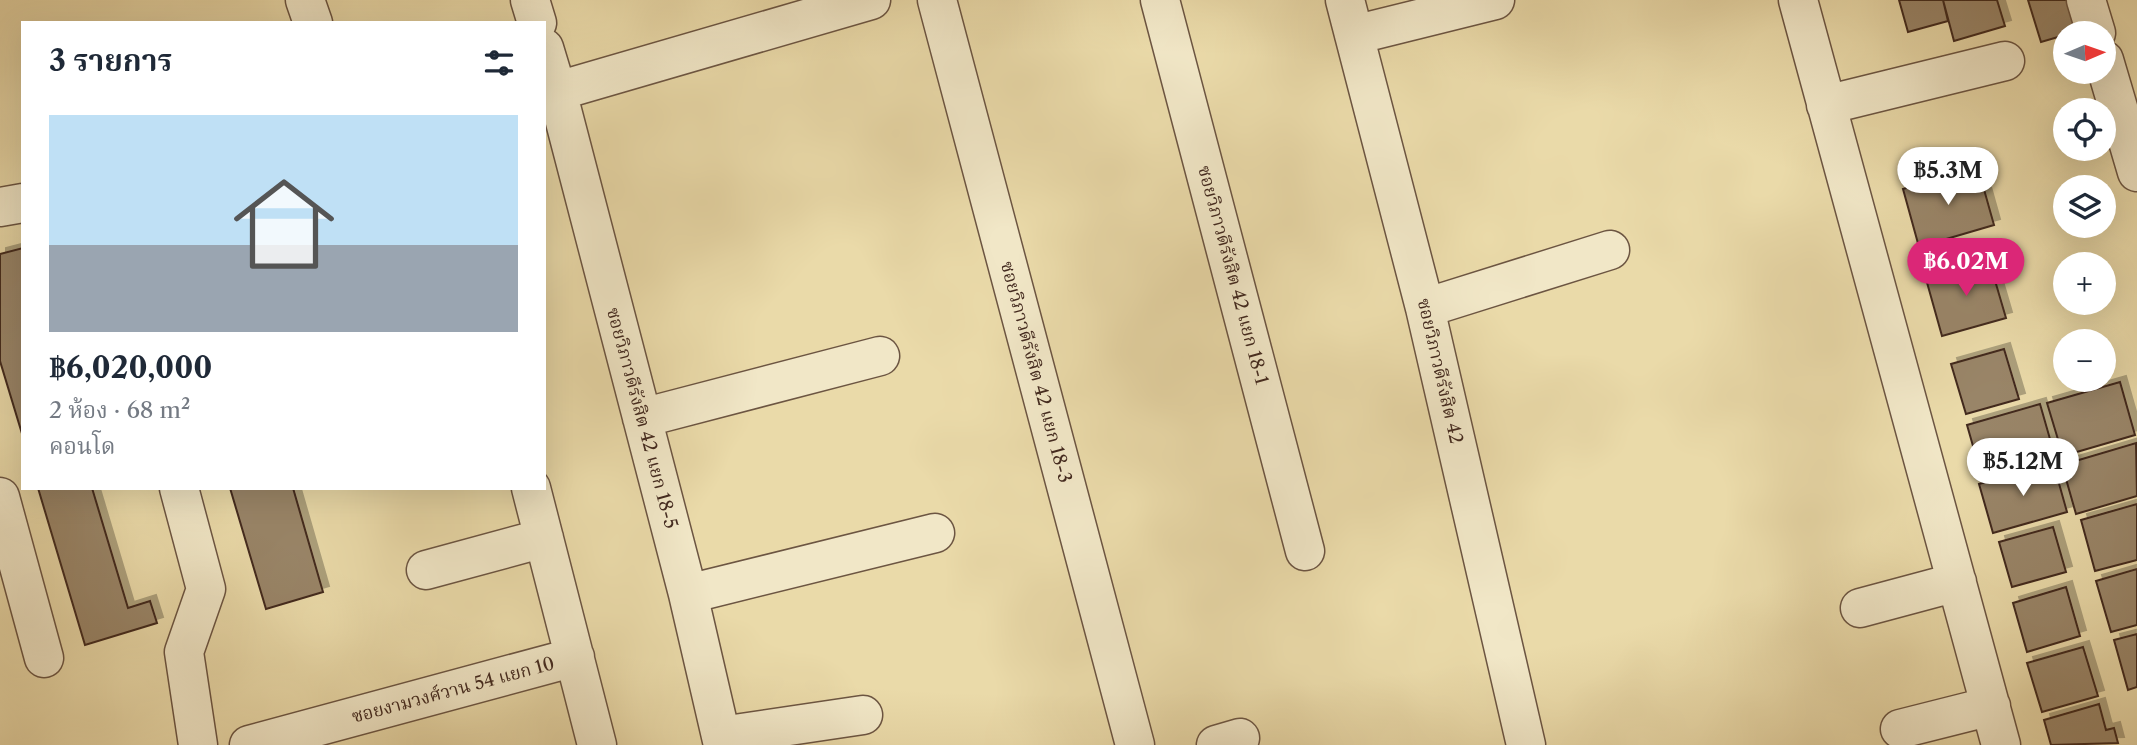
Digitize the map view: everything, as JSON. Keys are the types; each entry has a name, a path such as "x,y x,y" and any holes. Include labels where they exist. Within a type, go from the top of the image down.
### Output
{"street":[{"path":"305,0 312,21"},
{"path":"530,0 536,21"},
{"path":"551,93 870,0"},
{"name":"ซอยวิภาวดีรังสิต 42 แยก 18-3","path":"937,0 1135,745"},
{"name":"ซอยวิภาวดีรังสิต 42 แยก 18-1","path":"1160,0 1305,551"},
{"path":"1349,18 1494,0"},
{"path":"1798,0 2001,745"},
{"path":"2086,0 2092,21"},
{"name":"ซอยวิภาวดีรังสิต 42","path":"1349,18 1426,308 1526,745"},
{"name":"ซอยวิภาวดีรังสิต 42 แยก 18-5","path":"546,61 551,93 688,594 722,741"},
{"path":"1826,105 2005,61"},
{"path":"2111,84 2137,172"},
{"path":"0,208 21,203"},
{"path":"1426,308 1609,250"},
{"path":"642,418 880,356"},
{"path":"180,490 206,589 184,652 198,745"},
{"path":"532,490 597,745"},
{"path":"0,497 44,658"},
{"path":"688,594 935,533"},
{"path":"426,570 544,538"},
{"path":"1860,608 1957,582"},
{"name":"ซอยงามวงศ์วาน 54 แยก 10","path":"249,745 575,657"},
{"path":"1900,729 1991,706"},
{"path":"722,741 863,715"}],"building":[{"path":"1899,0 1943,0 1948,21 1908,32"},
{"path":"1943,0 1997,0 2005,26 1954,41"},
{"path":"2028,0 2070,0 2075,21 2053,21 2053,38 2041,42"},
{"path":"1978,168 1994,225 1919,247 1903,189"},
{"path":"21,249 21,430 0,361 0,254"},
{"path":"1989,260 2006,318 1942,336 1926,279"},
{"path":"2004,349 2019,399 1966,414 1951,364"},
{"path":"2120,382 2135,435 2063,456 2047,403 2085,392 2116,392 2116,383"},
{"path":"2040,404 2054,453 1981,474 1967,425"},
{"path":"2136,443 2137,496 2076,514 2062,465"},
{"path":"2053,462 2067,512 1993,533 1979,484"},
{"path":"39,490 93,490 128,608 150,601 157,623 85,645"},
{"path":"231,490 294,490 323,592 266,609"},
{"path":"2137,504 2137,560 2095,571 2081,520"},
{"path":"2053,527 2066,572 2012,587 1999,542"},
{"path":"2137,569 2137,625 2111,632 2096,581"},
{"path":"2066,587 2080,636 2027,652 2013,603"},
{"path":"2137,634 2137,687 2128,690 2114,640"},
{"path":"2083,647 2098,696 2042,712 2027,663"},
{"path":"2099,704 2106,730 2114,728 2118,743 2051,745 2044,720"}]}
